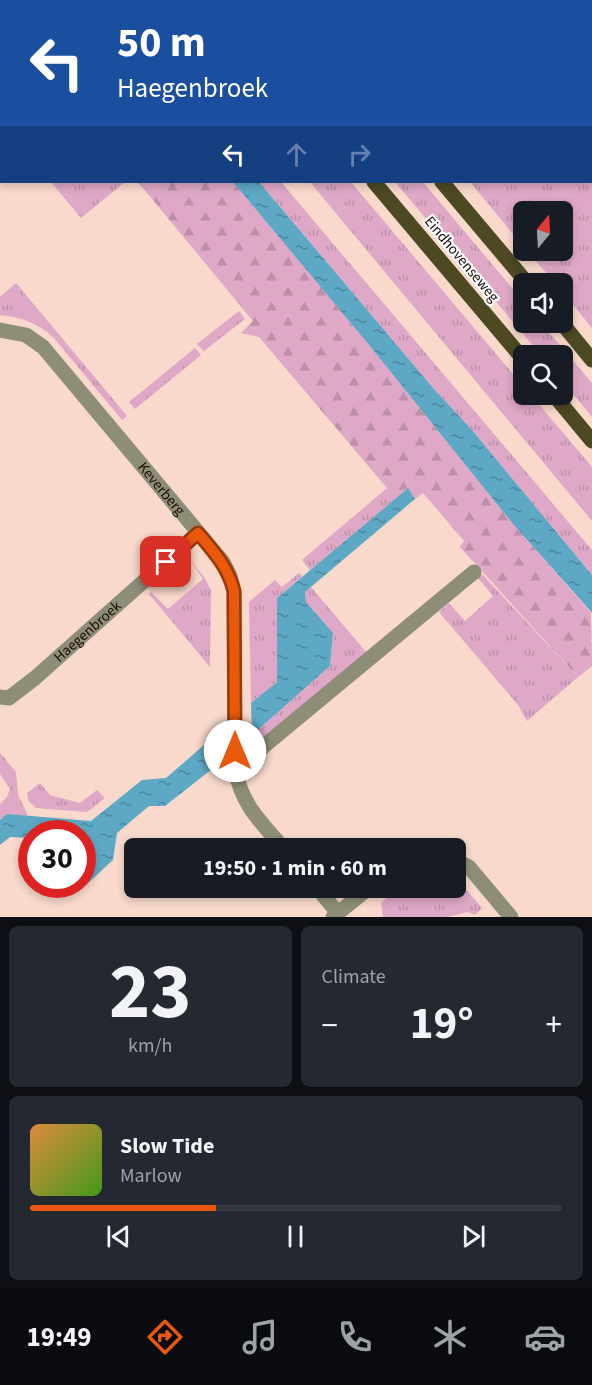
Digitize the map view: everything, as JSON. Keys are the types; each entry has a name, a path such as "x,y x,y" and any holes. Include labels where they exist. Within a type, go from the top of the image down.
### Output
{"main road":[{"name":"Eindhovenseweg","path":"375,183 513,347"},
{"path":"443,183 519,273"},
{"path":"570,333 592,360"},
{"path":"562,405 592,441"}],"street":[{"name":"Keverberg","path":"0,330 26,335 43,346 223,562 234,591 235,770 239,789 250,809 275,838"},
{"name":"Haegenbroek","path":"0,697 9,698 35,678 198,533"},
{"path":"235,770 474,572"},
{"path":"466,865 511,917"},
{"path":"324,898 336,915 357,898"}],"green space":[{"path":"52,183 124,183 81,218"},
{"path":"139,183 234,183 369,345 513,524 591,613 592,666 578,677 460,547 464,541 423,493 415,499 408,489 387,488 259,337 241,333 253,321"},
{"path":"260,183 282,183 592,550 592,575 472,430 434,389"},
{"path":"311,183 352,183 513,374 513,405 539,405 592,467 592,521"},
{"path":"396,183 424,183 513,289 513,322"},
{"path":"471,183 592,183 592,328 573,305 573,273 546,273 536,261 573,261 573,201 513,201 513,234"},
{"path":"16,283 127,416 122,420 47,332 29,322 0,315 0,297"},
{"path":"239,311 245,319 204,351 197,344"},
{"path":"522,333 550,333 560,345 533,345"},
{"path":"195,348 201,355 135,409 129,402"},
{"path":"573,361 592,383 592,417 573,394"},
{"path":"387,488 408,488 310,570 302,560"},
{"path":"190,560 211,590 210,667 149,594 151,592 168,609 203,579"},
{"path":"299,573 302,576 277,598 277,682 251,703 249,602 275,580 282,587"},
{"path":"482,574 578,677 527,721 518,705 439,612 449,603 465,621 493,596 478,578"},
{"path":"311,587 367,653 262,741 252,735 330,666 333,633 306,602 305,592"},
{"path":"0,753 16,772 18,795 28,816 7,814 0,820 0,804 7,797 10,789 0,774"},
{"path":"40,783 50,795 80,803 97,790 105,798 87,812 36,808 28,800 27,793"},
{"path":"466,890 482,908 475,915 468,912 447,917 383,917 381,903 386,898 466,898"}],"water":[{"path":"234,183 260,183 434,389 472,430 592,575 592,613 513,524 369,345"},
{"path":"408,488 415,499 305,592 306,602 333,633 330,666 252,735 251,703 277,682 277,598"},
{"path":"211,739 212,769 165,806 149,806 117,833 113,860 96,876 96,820 92,820 142,780 166,778"},
{"path":"7,814 79,820 18,820 18,837 10,837 0,845 0,820"}],"route":[{"path":"166,562 198,533 223,562 230,576 234,591 235,751"}]}
